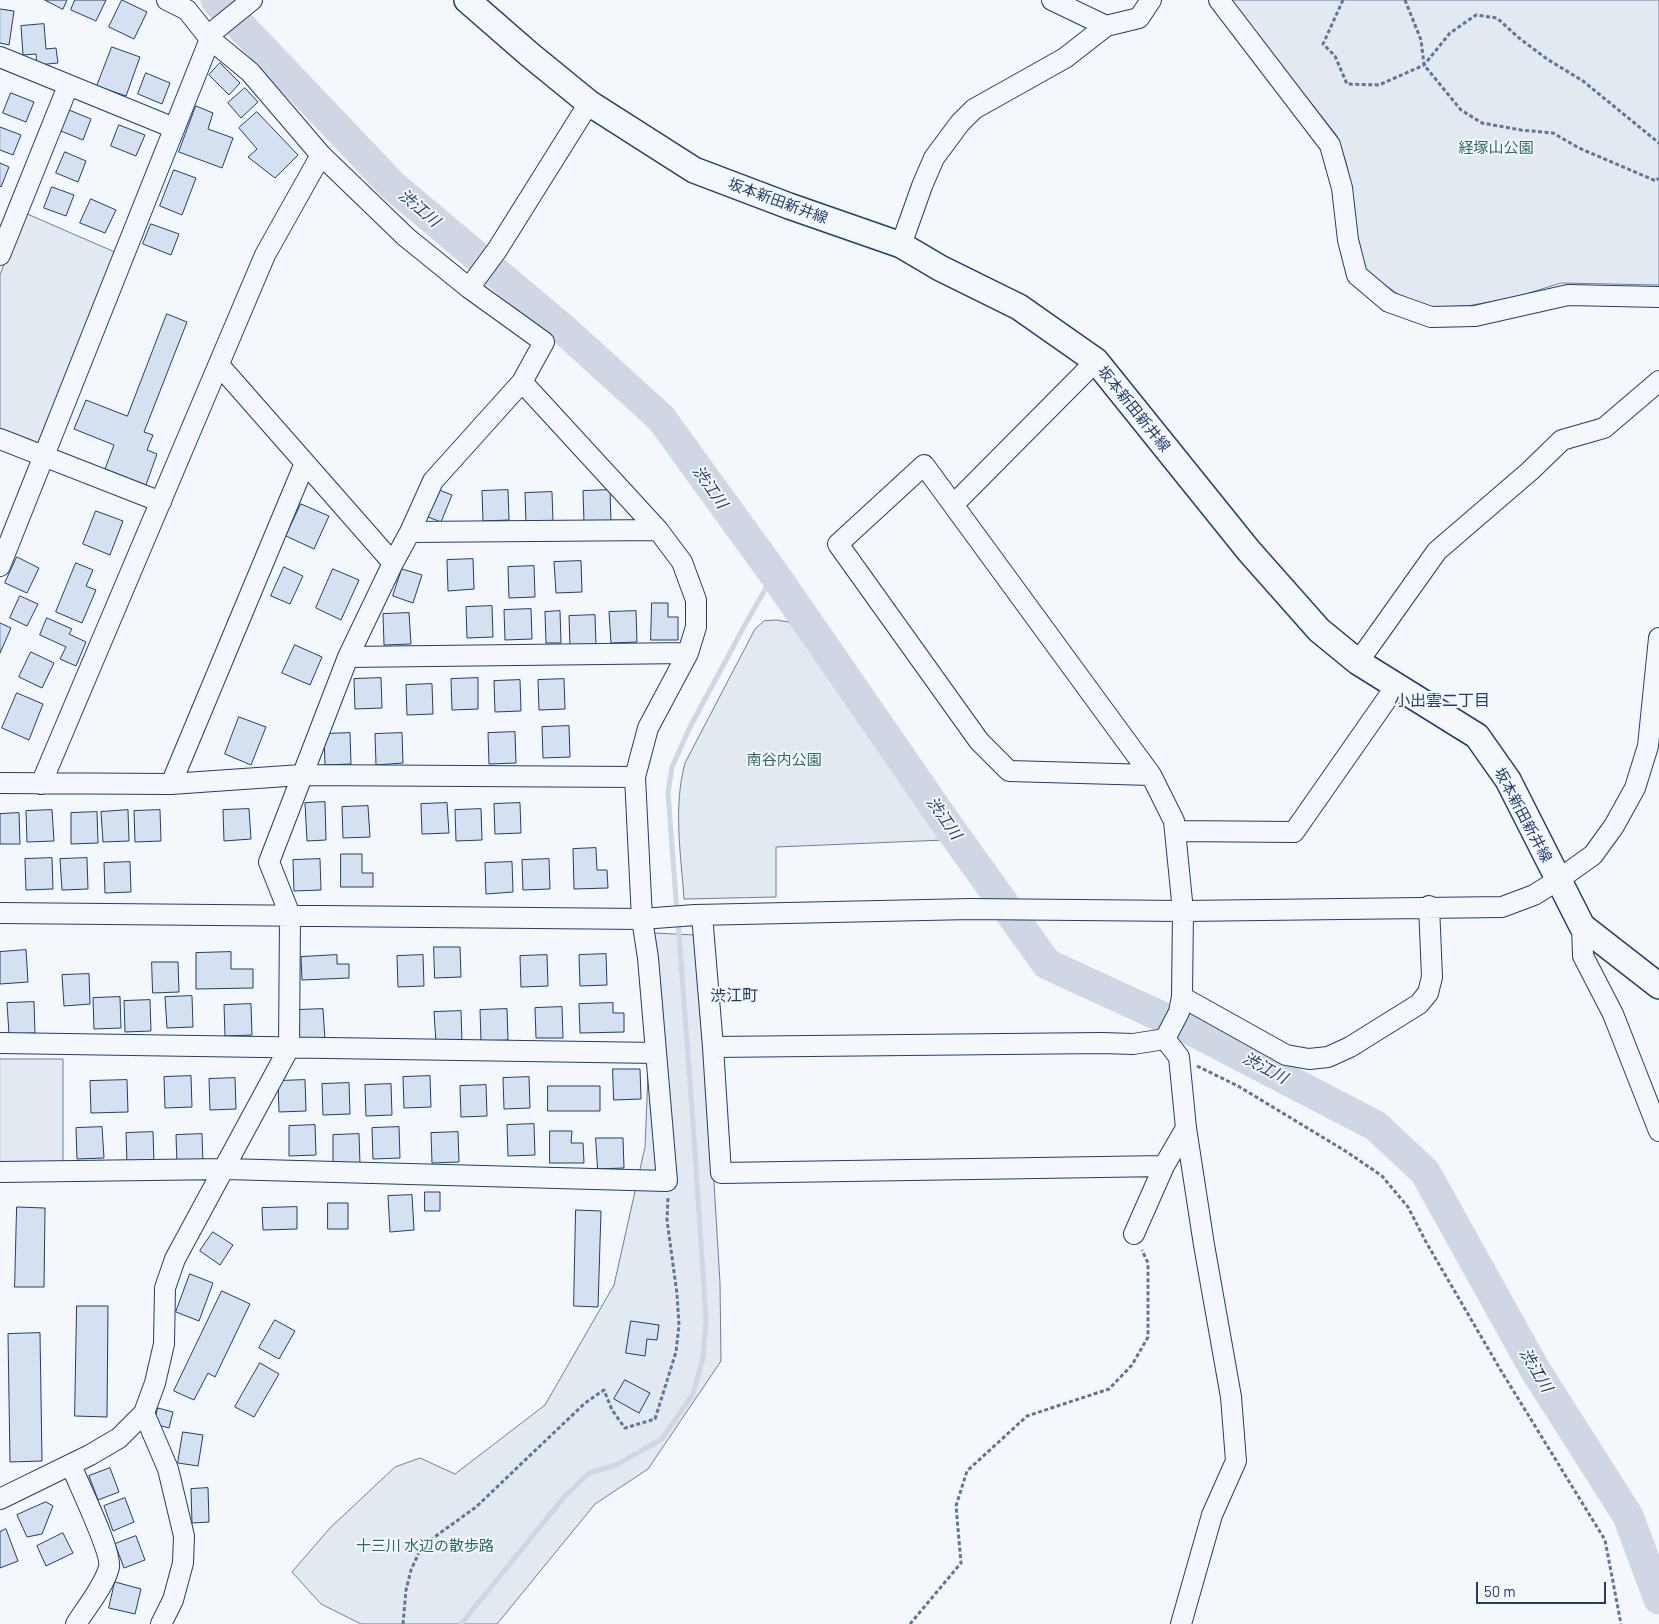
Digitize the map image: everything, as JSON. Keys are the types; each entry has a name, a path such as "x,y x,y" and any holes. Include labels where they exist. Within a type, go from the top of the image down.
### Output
{"main road":[{"name":"坂本新田新井線","path":"467,0 588,103 694,170 901,245 940,268 1019,307 1096,362 1249,551 1319,630 1358,662 1476,736 1508,780 1582,926 1659,986"}],"street":[{"path":"0,1499 71,1465 119,1438 144,1413 155,1383 164,1344 165,1288 172,1266 189,1231 225,1169 290,1048 290,915 269,862 348,657 433,481 522,382 544,342 472,284 406,237 321,155 250,72 187,10 167,0"},
{"path":"0,566 212,35 252,0"},
{"path":"1052,0 1106,26"},
{"path":"901,245 934,158 960,123 974,109 1065,58 1106,26 1139,18 1151,0"},
{"path":"1219,0 1330,145 1342,188 1348,240 1357,275 1389,302 1431,317 1475,316 1568,295 1659,297"},
{"path":"0,57 174,128"},
{"path":"0,255 68,86"},
{"path":"472,284 497,250 588,103"},
{"path":"41,784 265,255 321,155"},
{"path":"954,504 1096,362"},
{"path":"219,365 393,562"},
{"path":"1358,662 1437,551 1530,471 1562,440 1604,428 1659,381"},
{"path":"0,1172 225,1169 667,1182 648,958 649,918 635,778 648,728 688,653 696,628 696,600 682,562 658,530 522,382"},
{"path":"0,439 160,502"},
{"path":"171,784 305,463"},
{"path":"1151,775 1010,771 979,741 838,544 924,465 1151,775 1174,821 1183,911 1180,1005 1165,1039"},
{"path":"410,532 658,530"},
{"path":"0,913 649,918 698,915 971,909 1183,911 1429,906 1502,907 1534,895 1594,855 1614,826 1635,788 1648,746 1659,638"},
{"path":"348,657 688,653"},
{"path":"1176,832 1294,832 1396,686"},
{"path":"0,783 171,784 302,775 635,778"},
{"path":"1180,1005 1286,1055 1309,1059 1328,1057 1350,1047 1419,1004 1428,993 1432,977 1429,906"},
{"path":"698,915 713,1047 721,1172 1164,1166"},
{"path":"1582,926 1583,956 1613,1014 1659,1131"},
{"path":"713,1047 1133,1044 1165,1039"},
{"path":"1165,1039 1179,1057 1186,1128 1231,1398 1236,1460 1212,1515 1181,1624"},
{"path":"0,1044 656,1053"},
{"path":"1134,1234 1164,1166 1186,1128"},
{"path":"144,1413 168,1469 184,1536 183,1563 173,1600 160,1624"},
{"path":"71,1465 106,1549 109,1564 105,1577 76,1624"}],"path":[{"path":"1343,0 1323,44 1335,56 1348,84 1380,85 1424,65 1450,33 1476,15 1497,18 1519,38 1547,59 1583,81 1659,143"},
{"path":"1405,0 1421,40 1424,65 1462,110 1482,123 1553,133 1578,148 1656,181 1659,178"},
{"path":"1179,1057 1238,1086 1348,1152 1382,1176 1408,1207 1426,1242 1500,1369 1605,1540 1621,1624"},
{"path":"403,1624 406,1590 411,1570 422,1546 476,1508 584,1403 604,1390 612,1410 625,1428 655,1419 676,1352 680,1325 678,1294 667,1220 669,1190"},
{"path":"910,1624 961,1563 956,1506 967,1470 1027,1416 1109,1389 1132,1365 1148,1337 1148,1263 1134,1234"}],"green space":[{"name":"経塚山公園","path":"1230,0 1659,0 1659,285 1561,283 1516,297 1467,306 1430,307 1398,294 1365,271 1356,242 1354,204 1346,162 1337,136"},
{"path":"25,213 117,253 41,447 0,431 0,275"},
{"name":"南谷内公園","path":"777,620 788,622 799,628 944,840 776,847 776,897 684,899 679,797 685,763 755,629 764,621"},
{"name":"十三川 水辺の散歩路","path":"654,933 695,935 710,1116 720,1283 721,1361 648,1469 595,1504 497,1624 361,1624 321,1604 292,1572 330,1528 395,1467 420,1458 455,1474 545,1405 614,1285 645,1147"},
{"path":"0,1059 63,1059 63,1168 0,1168"}],"building":[{"path":"45,0 67,0 63,9"},
{"path":"75,0 106,0 96,21 71,10"},
{"path":"122,0 147,12 134,39 109,27"},
{"path":"0,9 14,11 9,45 0,43"},
{"path":"44,24 46,49 56,48 58,63 37,65 36,54 23,55 21,26"},
{"path":"112,47 140,57 126,96 97,86"},
{"path":"220,63 240,83 229,95 209,75"},
{"path":"146,73 170,83 162,104 138,94"},
{"path":"245,88 258,102 241,118 228,103"},
{"path":"11,93 34,102 26,122 3,113"},
{"path":"196,106 213,113 208,129 233,138 222,168 179,152"},
{"path":"69,110 91,119 83,140 61,131"},
{"path":"257,112 298,155 275,178 248,157 257,149 239,128"},
{"path":"119,125 145,135 136,156 111,146"},
{"path":"0,127 21,135 13,155 0,150"},
{"path":"65,152 86,161 78,182 56,173"},
{"path":"0,163 9,167 1,187 0,186"},
{"path":"174,170 196,178 182,215 160,206"},
{"path":"52,187 74,195 66,216 44,208"},
{"path":"91,199 116,210 105,233 80,223"},
{"path":"151,224 179,234 171,255 143,244"},
{"path":"167,314 187,322 144,432 153,435 147,450 157,454 146,485 105,469 114,445 74,429 86,400 127,416"},
{"path":"439,490 452,495 441,522 428,517"},
{"path":"508,490 509,520 483,521 482,491"},
{"path":"610,490 611,521 584,522 583,491"},
{"path":"552,492 553,522 526,523 525,493"},
{"path":"301,504 329,516 314,549 286,536"},
{"path":"96,511 123,521 110,555 83,544"},
{"path":"17,557 39,568 27,593 5,583"},
{"path":"473,559 474,589 448,591 447,560"},
{"path":"581,561 582,592 556,593 554,562"},
{"path":"76,563 93,570 86,586 96,590 82,623 56,612"},
{"path":"534,566 535,597 509,598 508,567"},
{"path":"284,567 303,576 290,604 271,596"},
{"path":"333,569 359,580 341,620 316,608"},
{"path":"402,569 422,575 413,603 393,596"},
{"path":"20,596 38,604 27,626 10,618"},
{"path":"652,603 668,603 668,617 678,617 678,640 651,640"},
{"path":"492,606 493,637 467,638 466,607"},
{"path":"531,609 532,639 505,640 504,610"},
{"path":"560,611 561,643 546,643 545,612"},
{"path":"636,611 637,642 611,643 609,612"},
{"path":"409,613 411,644 384,645 383,614"},
{"path":"595,615 596,646 570,647 569,616"},
{"path":"47,618 72,629 69,634 86,642 76,666 60,659 66,647 40,635"},
{"path":"0,623 11,628 0,653"},
{"path":"295,645 322,657 310,685 282,673"},
{"path":"31,652 54,663 42,688 19,677"},
{"path":"381,678 382,708 355,709 354,679"},
{"path":"478,678 478,709 452,710 451,679"},
{"path":"564,679 565,709 539,710 538,680"},
{"path":"520,680 521,711 495,712 494,681"},
{"path":"432,684 433,714 407,715 406,685"},
{"path":"17,693 43,704 29,740 2,728"},
{"path":"239,717 266,727 251,765 225,754"},
{"path":"569,726 570,757 543,758 542,727"},
{"path":"515,732 516,763 489,764 488,733"},
{"path":"350,733 351,764 325,765 324,734"},
{"path":"402,733 403,763 376,765 375,734"},
{"path":"325,802 326,840 307,841 305,803"},
{"path":"447,803 449,833 422,834 421,804"},
{"path":"520,803 521,833 495,834 494,804"},
{"path":"368,806 370,837 343,838 342,807"},
{"path":"249,809 251,839 224,841 223,810"},
{"path":"481,809 482,840 456,841 455,810"},
{"path":"52,810 54,841 27,842 26,811"},
{"path":"128,810 129,841 103,842 101,812"},
{"path":"160,810 161,841 135,842 134,811"},
{"path":"97,812 98,843 71,844 71,813"},
{"path":"19,813 20,844 0,844 0,814"},
{"path":"596,848 597,870 607,870 608,888 574,889 573,849"},
{"path":"341,854 362,854 362,873 373,873 373,887 341,887"},
{"path":"52,858 53,889 26,890 25,859"},
{"path":"87,858 88,889 62,890 60,859"},
{"path":"320,859 321,890 294,891 293,860"},
{"path":"549,859 550,889 523,890 522,860"},
{"path":"130,862 131,892 105,893 104,863"},
{"path":"512,862 513,892 486,894 485,863"},
{"path":"434,947 460,947 461,977 435,978"},
{"path":"26,950 28,982 0,984 0,952"},
{"path":"231,952 231,969 253,969 253,988 196,989 196,953"},
{"path":"606,954 607,985 580,986 579,955"},
{"path":"337,955 337,964 349,964 349,978 302,980 301,957"},
{"path":"423,955 424,986 398,987 397,956"},
{"path":"547,955 548,986 521,987 520,956"},
{"path":"152,962 178,962 179,992 153,993"},
{"path":"89,974 90,1004 64,1006 62,975"},
{"path":"192,996 193,1027 167,1028 165,997"},
{"path":"120,997 121,1028 94,1029 93,998"},
{"path":"150,1000 151,1031 125,1032 124,1001"},
{"path":"34,1002 35,1033 9,1034 7,1003"},
{"path":"613,1003 613,1013 624,1013 624,1032 580,1033 579,1004"},
{"path":"251,1004 252,1035 225,1036 224,1005"},
{"path":"562,1007 563,1038 536,1038 535,1008"},
{"path":"323,1009 325,1040 298,1041 297,1010"},
{"path":"507,1009 508,1040 481,1041 480,1010"},
{"path":"461,1011 462,1042 436,1043 434,1012"},
{"path":"613,1069 640,1069 641,1099 614,1100"},
{"path":"191,1076 192,1107 165,1108 164,1077"},
{"path":"430,1076 431,1107 404,1108 403,1077"},
{"path":"529,1077 530,1108 504,1109 503,1078"},
{"path":"235,1078 236,1109 210,1110 209,1079"},
{"path":"127,1080 128,1112 91,1113 90,1081"},
{"path":"305,1080 306,1111 279,1112 278,1081"},
{"path":"349,1083 350,1114 323,1115 322,1084"},
{"path":"391,1084 392,1115 366,1116 365,1085"},
{"path":"486,1085 487,1116 461,1117 460,1086"},
{"path":"548,1086 600,1086 600,1111 548,1111"},
{"path":"534,1124 535,1155 508,1156 507,1125"},
{"path":"315,1125 316,1155 289,1156 289,1126"},
{"path":"102,1127 104,1158 77,1159 76,1128"},
{"path":"399,1127 400,1158 373,1159 372,1128"},
{"path":"550,1131 572,1131 571,1143 583,1143 584,1163 550,1163"},
{"path":"153,1132 154,1163 127,1164 126,1133"},
{"path":"458,1132 459,1162 432,1163 431,1133"},
{"path":"202,1134 203,1164 177,1165 176,1135"},
{"path":"359,1134 360,1165 333,1166 333,1135"},
{"path":"596,1138 623,1138 624,1168 598,1169"},
{"path":"425,1192 440,1192 440,1211 425,1211"},
{"path":"412,1195 414,1230 390,1232 388,1196"},
{"path":"328,1203 348,1203 348,1229 328,1229"},
{"path":"17,1207 45,1208 44,1287 15,1287"},
{"path":"297,1207 297,1229 263,1230 262,1208"},
{"path":"576,1210 601,1211 598,1307 574,1306"},
{"path":"213,1232 233,1245 220,1265 200,1251"},
{"path":"190,1274 213,1283 199,1321 176,1312"},
{"path":"222,1291 250,1304 215,1377 208,1373 194,1400 174,1391"},
{"path":"77,1306 108,1306 107,1417 75,1416"},
{"path":"275,1320 295,1331 279,1359 259,1348"},
{"path":"631,1321 659,1325 657,1340 647,1339 645,1356 626,1353"},
{"path":"40,1333 42,1461 10,1462 8,1334"},
{"path":"260,1363 279,1374 254,1417 235,1407"},
{"path":"625,1380 650,1393 639,1413 614,1399"},
{"path":"158,1408 173,1412 169,1428 154,1424"},
{"path":"183,1432 203,1435 198,1466 178,1463"},
{"path":"110,1468 119,1492 98,1500 89,1476"},
{"path":"208,1488 209,1522 192,1523 191,1489"},
{"path":"125,1498 134,1522 113,1531 104,1506"},
{"path":"46,1502 53,1506 42,1534 27,1537 17,1515"},
{"path":"6,1529 18,1561 0,1568 0,1532"},
{"path":"63,1533 73,1553 46,1566 37,1546"},
{"path":"136,1536 145,1560 124,1568 115,1544"},
{"path":"115,1582 141,1589 135,1614 109,1608"}],"waterway":[{"name":"渋江川","path":"216,0 392,185 562,328 661,418 774,574 948,826 1047,964 1199,1034 1376,1126 1425,1172 1534,1368 1628,1516 1659,1599"},
{"path":"677,912 668,793 672,767 690,727 774,574"},
{"path":"461,1624 565,1496 589,1473 616,1465 662,1439 693,1394 703,1358 706,1319 678,921"}],"district":[{"name":"小出雲二丁目","path":"1442,701"},
{"name":"渋江町","path":"734,996"}]}
